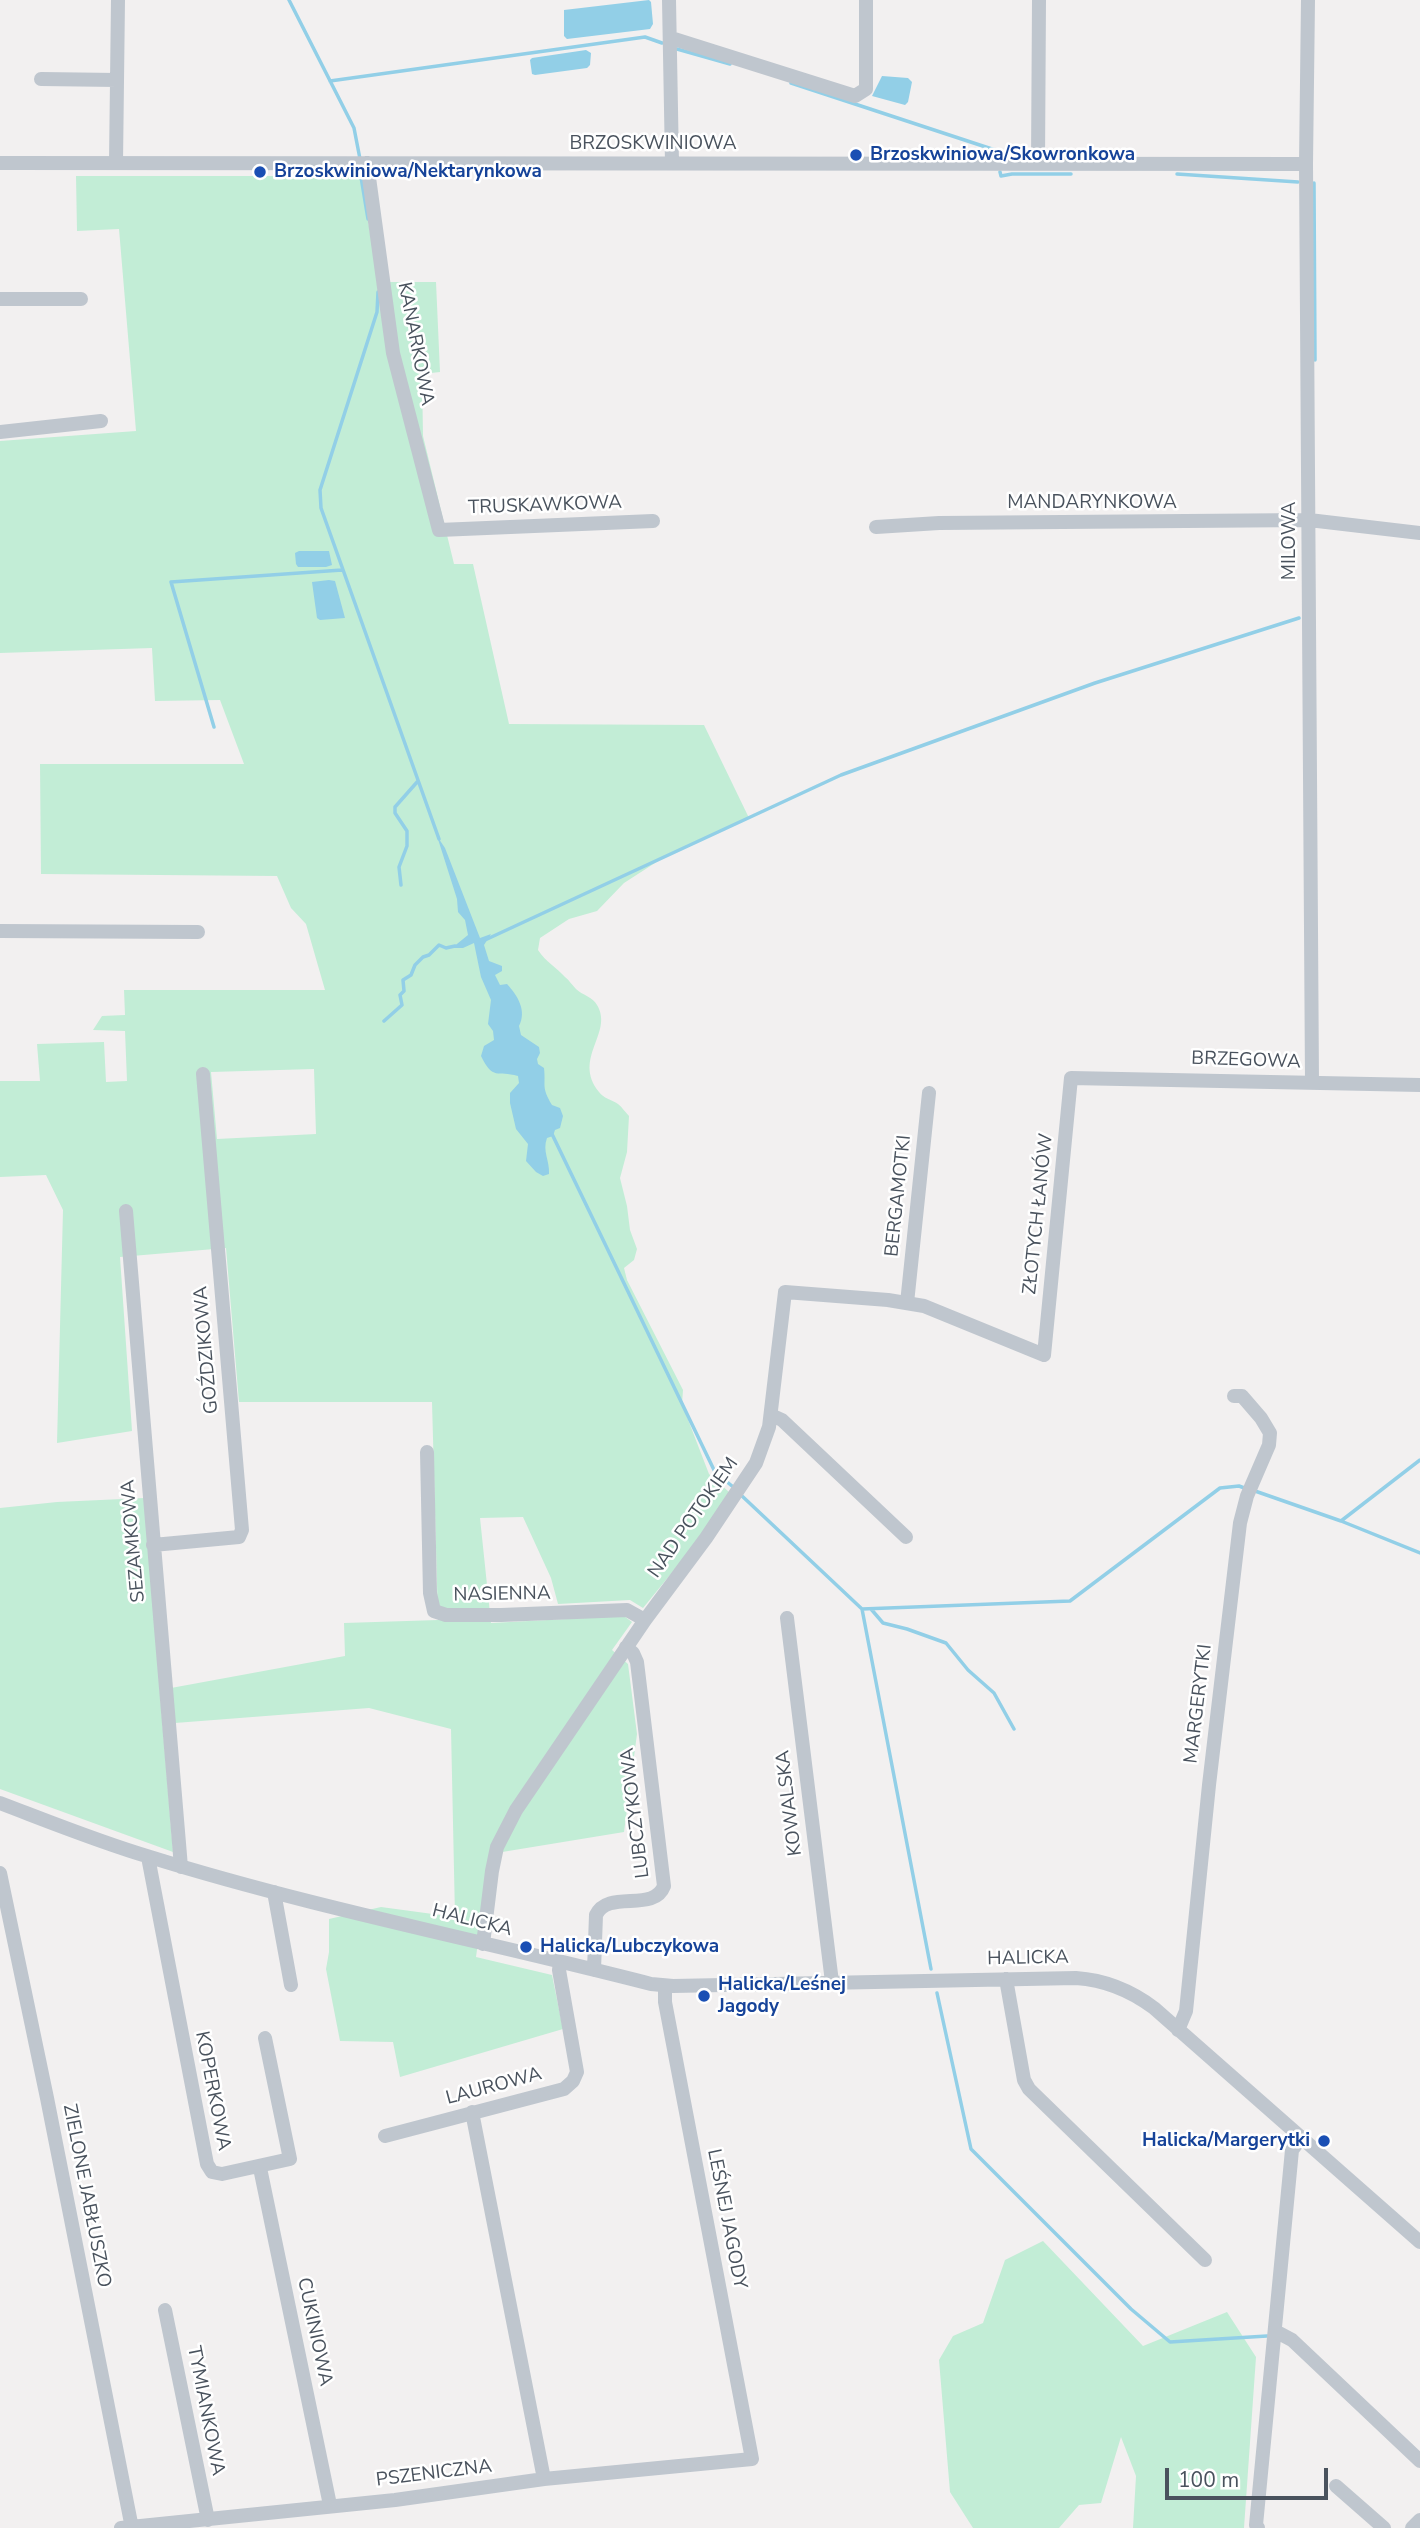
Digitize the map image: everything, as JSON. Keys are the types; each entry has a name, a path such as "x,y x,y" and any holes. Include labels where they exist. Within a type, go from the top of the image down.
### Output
{"street":[{"path":"116,163 118,0"},
{"path":"669,0 672,163"},
{"path":"671,38 855,96 866,89 866,0"},
{"path":"1038,163 1039,0"},
{"name":"MILOWA","path":"1308,0 1306,164 1312,1082"},
{"path":"41,79 117,80"},
{"name":"BRZOSKWINIOWA","path":"0,163 1306,164"},
{"name":"KANARKOWA","path":"367,163 393,353 439,530"},
{"path":"0,299 81,299"},
{"path":"0,432 101,421"},
{"name":"MANDARYNKOWA","path":"876,527 939,523 1309,520 1420,533"},
{"name":"TRUSKAWKOWA","path":"439,530 653,521"},
{"path":"0,931 198,932"},
{"name":"GOŹDZIKOWA","path":"153,1545 239,1537 242,1530 203,1074"},
{"name":"BRZEGOWA","path":"1071,1077 1420,1085"},
{"name":"ZŁOTYCH ŁANÓW","path":"1044,1355 1071,1077"},
{"name":"BERGAMOTKI","path":"907,1303 929,1093"},
{"name":"SEZAMKOWA","path":"126,1211 181,1867"},
{"name":"NAD POTOKIEM","path":"483,1944 497,1847 516,1810 626,1647 706,1538 756,1463 769,1427 785,1292 924,1306 1044,1355"},
{"name":"MARGERYTKI","path":"1178,2030 1186,2011 1240,1523 1247,1496 1269,1445 1270,1433 1261,1418 1238,1396"},
{"path":"771,1415 782,1420 906,1537"},
{"name":"NASIENNA","path":"427,1452 430,1593 433,1611 446,1615 501,1615 627,1609 645,1620"},
{"name":"KOWALSKA","path":"787,1618 832,1982"},
{"name":"LUBCZYKOWA","path":"594,1970 596,1915 600,1908 607,1904 653,1898 661,1893 664,1886 637,1662 626,1647"},
{"name":"HALICKA","path":"0,1803 181,1867 483,1944 665,1986 1076,1978 1115,1985 1146,2002 1420,2242"},
{"name":"KOPERKOWA","path":"148,1857 207,2164 212,2172 222,2174 290,2160 265,2038"},
{"name":"ZIELONE JABŁUSZKO","path":"0,1872 47,2098 128,2528"},
{"path":"274,1892 291,1985"},
{"name":"LAUROWA","path":"386,2136 564,2088 573,2081 577,2072 559,1970 560,1962"},
{"path":"1006,1979 1024,2080 1029,2089 1205,2260"},
{"name":"LEŚNEJ JAGODY","path":"665,1986 665,2002 752,2459"},
{"path":"472,2112 544,2479"},
{"path":"1258,2528 1255,2525 1292,2150 1306,2141"},
{"name":"CUKINIOWA","path":"260,2168 330,2505"},
{"name":"TYMIANKOWA","path":"165,2310 208,2520"},
{"path":"1275,2331 1292,2340 1420,2461"},
{"name":"PSZENICZNA","path":"128,2528 395,2500 544,2479 752,2459"},
{"path":"1336,2486 1384,2528"},
{"path":"1412,2528 1420,2520"}],"green space":[{"path":"306,171 360,171 378,282 436,282 440,372 422,374 423,436 454,564 473,564 509,724 704,725 749,818 669,854 624,883 597,911 569,919 540,938 538,950 541,954 576,989 595,1002 601,1015 601,1026 591,1057 592,1080 601,1094 618,1104 629,1116 627,1152 620,1178 630,1230 637,1249 634,1260 624,1268 627,1280 683,1390 682,1404 709,1474 729,1492 692,1548 643,1608 630,1600 558,1604 551,1578 523,1517 480,1518 491,1623 624,1616 632,1622 612,1650 628,1664 637,1734 624,1832 490,1854 476,1957 552,1975 563,2029 400,2077 393,2042 340,2041 326,1969 329,1919 381,1907 455,1917 451,1729 369,1708 175,1723 171,1688 345,1656 344,1623 438,1620 432,1402 239,1402 226,1248 120,1257 132,1431 57,1443 63,1210 46,1175 0,1177 0,1081 40,1081 37,1044 104,1042 106,1082 127,1081 125,1031 93,1030 102,1016 125,1015 124,990 325,990 306,924 291,908 277,876 41,874 40,764 244,764 220,700 155,701 152,648 0,653 0,441 136,431 119,229 77,231 76,176 305,176","holes":["314,1069 316,1134 217,1139 211,1072"]},
{"path":"144,1498 173,1852 0,1789 0,1508"},
{"path":"1043,2241 1143,2346 1227,2312 1256,2357 1244,2528 1133,2528 1136,2476 1121,2437 1101,2503 1079,2505 1059,2528 973,2528 950,2492 939,2360 953,2336 983,2323 1005,2260"}],"water":[{"path":"649,0 653,24 650,29 567,39 564,36 564,10"},
{"path":"586,50 591,53 590,65 587,68 532,74 532,58"},
{"path":"882,76 908,78 912,82 905,105 872,96"},
{"path":"329,551 332,565 298,567 295,553"},
{"path":"335,581 345,618 317,618 312,582"},
{"path":"437,836 445,848 480,938 491,934 484,945 489,961 502,966 502,971 495,975 500,985 507,984 518,999 522,1009 519,1026 521,1035 539,1047 537,1059 538,1064 544,1068 546,1094 552,1105 560,1108 563,1116 560,1128 547,1138 545,1147 549,1174 543,1176 526,1161 528,1144 516,1129 510,1093 519,1083 518,1076 492,1072 481,1056 484,1046 494,1040 493,1031 488,1024 491,1000 481,977 474,943 463,948 452,948 468,935 465,920 458,912 457,899"}],"waterway":[{"path":"289,0 354,128 360,159"},
{"path":"330,81 645,37 662,43"},
{"path":"677,49 730,64"},
{"path":"791,83 995,150 1000,155"},
{"path":"360,171 368,219"},
{"path":"1000,172 1001,176 1071,174"},
{"path":"1177,174 1298,182"},
{"path":"1314,183 1315,360"},
{"path":"378,292 377,312 320,490 321,508 439,839"},
{"path":"214,727 171,582 342,570"},
{"path":"485,940 841,775 1095,683 1299,618"},
{"path":"401,885 399,867 407,846 407,831 395,813 395,807 418,781"},
{"path":"384,1021 402,1005 400,995 404,991 403,980 411,975 415,965 439,945 446,948 455,946"},
{"path":"552,1134 715,1472 732,1486"},
{"path":"1341,1521 1420,1460"},
{"path":"862,1609 1070,1601 1220,1488 1239,1486 1247,1489"},
{"path":"1255,1491 1341,1521 1420,1553"},
{"path":"742,1496 862,1609 931,1969"},
{"path":"871,1609 883,1623 946,1643 968,1670 994,1693 1014,1729"},
{"path":"937,1993 971,2149 1131,2309 1170,2342 1267,2336"}],"place":[{"name":"Brzoskwiniowa/Skowronkowa","path":"856,155"},
{"name":"Brzoskwiniowa/Nektarynkowa","path":"260,172"},
{"name":"Halicka/Lubczykowa","path":"526,1947"},
{"name":"Halicka/Leśnej Jagody","path":"704,1996"},
{"name":"Halicka/Margerytki","path":"1324,2141"}]}
